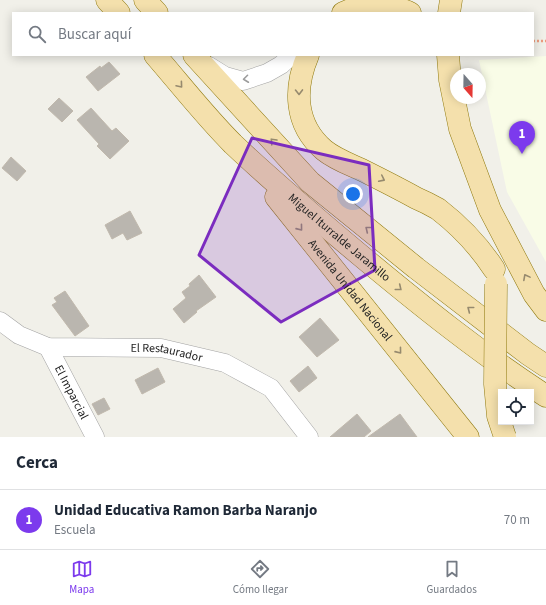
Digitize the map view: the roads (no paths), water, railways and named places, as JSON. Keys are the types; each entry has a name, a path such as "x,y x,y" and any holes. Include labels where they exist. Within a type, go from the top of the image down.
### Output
{"main road":[{"path":"108,0 118,12"},
{"path":"145,0 155,12"},
{"path":"449,12 451,0"},
{"path":"345,12 374,4 408,12"},
{"name":"Miguel Iturralde Jaramillo","path":"156,56 232,143 296,202 400,288 514,375 546,396"},
{"path":"308,56 301,74 298,90 303,120 313,138 324,149 337,158 386,181 437,209 471,238 482,251 495,277"},
{"path":"447,56 450,80 446,95 450,133 460,168 489,244 495,277 495,384 498,416 505,437"},
{"name":"Miguel Iturralde Jaramillo","path":"196,57 310,182 416,268 528,354 546,366"},
{"path":"455,104 460,129 490,210 534,294 546,310"},
{"name":"Avenida Unidad Nacional","path":"232,143 468,437"}],"street":[{"path":"336,12 347,0"},
{"path":"196,57 225,76 243,81 267,73 281,65 291,56"},
{"name":"El Restaurador","path":"0,322 19,335 48,347 161,348 225,362 271,388 309,437"},
{"name":"El Imparcial","path":"48,347 95,437"}],"place":[{"name":"Unidad Educativa Ramon Barba Naranjo","path":"522,154"}]}
